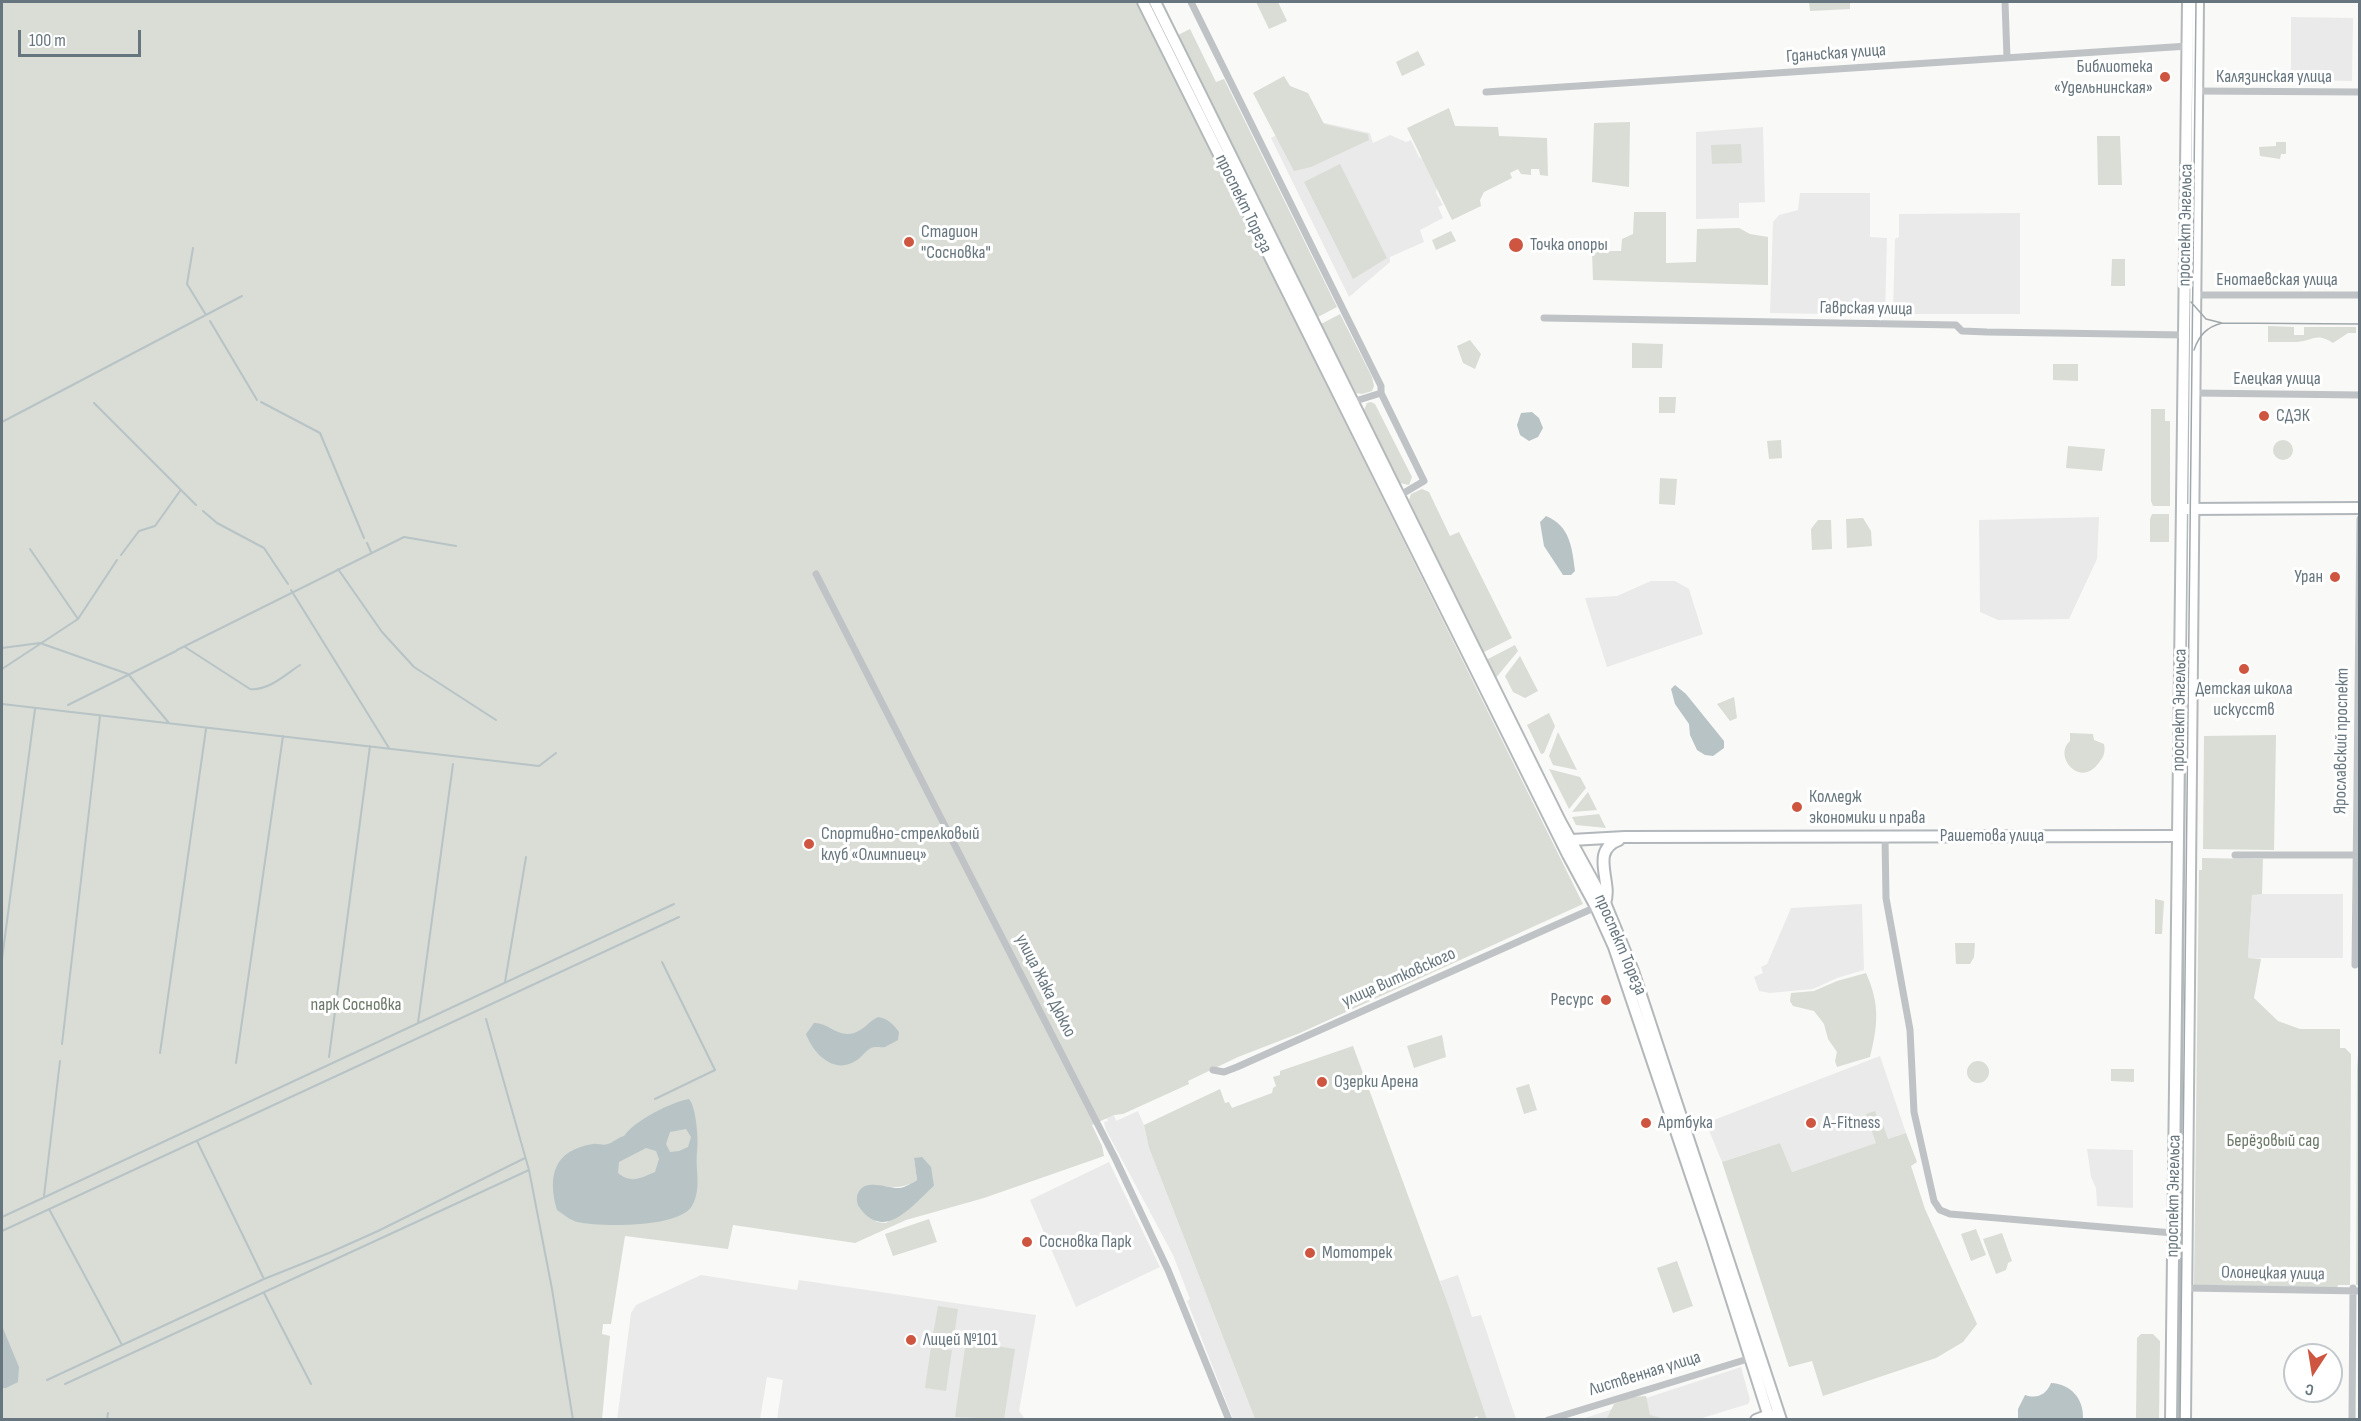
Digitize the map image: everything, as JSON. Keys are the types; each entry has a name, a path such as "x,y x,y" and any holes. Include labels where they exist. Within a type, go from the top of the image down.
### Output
{"main road":[{"name":"проспект Тореза","path":"1143,2 1633,971 1776,1418"},
{"name":"проспект Тореза","path":"1155,2 1348,404"},
{"name":"проспект Энгельса","path":"2171,1419 2178,836 2188,509 2194,393 2192,91 2188,46 2188,2"},
{"name":"проспект Энгельса","path":"2185,1419 2191,836 2185,335 2192,91 2199,2"},
{"path":"2188,509 2360,508"},
{"name":"Рашетова улица","path":"1567,842 1625,837 2191,836"},
{"path":"1601,905 1608,895 1603,854 1609,845 1625,837"},
{"name":"проспект Тореза","path":"1601,905 1751,1358 1776,1418"},
{"path":"1756,1419 1776,1418"}],"street":[{"path":"1191,2 1424,481 1395,498"},
{"path":"2005,2 2007,58"},
{"name":"Гданьская улица","path":"1486,92 2188,46"},
{"name":"Калязинская улица","path":"2192,91 2360,92"},
{"name":"Енотаевская улица","path":"2195,295 2360,295"},
{"name":"Гаврская улица","path":"1544,318 1956,325 1962,331 2185,335"},
{"path":"1348,404 1381,389"},
{"name":"Елецкая улица","path":"2194,393 2360,395"},
{"name":"Ярославский проспект","path":"2355,965 2360,519"},
{"name":"улица Жака Дюкло","path":"816,574 1109,1148 1168,1269 1229,1419"},
{"path":"1885,837 1886,898 1910,1030 1914,1112 1934,1201 1940,1210 1950,1214 2173,1233"},
{"path":"2235,855 2358,855"},
{"name":"улица Витковского","path":"1213,1070 1224,1072 1237,1067 1601,905"},
{"name":"Олонецкая улица","path":"2187,1288 2355,1290"},
{"path":"2352,1419 2356,1404 2355,1290"},
{"name":"Лиственная улица","path":"1548,1419 1751,1358"}],"shaded area":[{"path":"2291,17 2353,18 2352,81 2291,80"},
{"path":"1307,119 1370,133 1373,143 1390,135 1406,142 1411,140 1419,157 1434,165 1438,174 1436,193 1443,205 1438,207 1443,218 1420,230 1424,242 1390,257 1390,262 1349,297 1271,138"},
{"path":"1763,127 1765,202 1739,203 1739,218 1696,219 1696,132"},
{"path":"1800,193 1870,193 1870,237 1887,238 1885,315 1770,313 1773,222 1779,215 1798,210"},
{"path":"2020,213 2020,314 1893,314 1895,239 1899,237 1899,214"},
{"path":"1532,412 1539,418 1543,428 1538,437 1529,441 1520,435 1517,425 1521,413"},
{"path":"1546,516 1560,525 1568,538 1575,571 1571,575 1563,575 1544,546 1540,522"},
{"path":"2099,517 2097,559 2069,619 1998,620 1980,612 1979,520"},
{"path":"1651,581 1675,581 1689,589 1703,634 1607,667 1585,598 1617,596"},
{"path":"1675,685 1686,694 1724,741 1724,748 1713,756 1705,755 1697,750 1690,735 1689,724 1675,704 1671,689"},
{"path":"2252,894 2343,894 2343,958 2248,958"},
{"path":"1862,904 1864,970 1837,978 1813,989 1770,993 1759,991 1754,977 1763,973 1761,967 1767,964 1791,908"},
{"path":"878,1017 887,1020 895,1027 899,1032 898,1040 885,1047 871,1048 859,1059 848,1064 833,1064 819,1055 806,1034 814,1023 838,1032 854,1033"},
{"path":"1880,1056 1906,1133 1792,1172 1780,1143 1722,1162 1706,1123"},
{"path":"689,1099 691,1103 698,1140 697,1192 692,1206 684,1213 672,1218 621,1225 577,1222 557,1210 553,1186 557,1166 562,1159 580,1147 610,1143 624,1136 644,1118","holes":["686,1129 691,1137 688,1147 670,1152 666,1144 670,1132","646,1148 656,1151 659,1159 655,1172 632,1179 618,1173 619,1162"]},
{"path":"1138,1111 1149,1148 1255,1419 1233,1419 1187,1301 1190,1299 1173,1255 1106,1130 1104,1122 1108,1121 1107,1118 1114,1115 1116,1121"},
{"path":"2087,1149 2133,1150 2133,1208 2097,1206 2096,1188 2091,1177"},
{"path":"922,1157 931,1167 934,1186 907,1210 898,1217 879,1222 869,1217 859,1207 857,1196 868,1185 900,1188 917,1180 914,1158"},
{"path":"1109,1162 1160,1267 1076,1307 1030,1200"},
{"path":"701,1275 797,1290 799,1280 1036,1315 1019,1411 1025,1419 777,1419 783,1380 767,1377 760,1419 617,1420 631,1313 636,1305"},
{"path":"1458,1275 1472,1317 1481,1315 1516,1419 1487,1419 1440,1281"},
{"path":"2,1326 19,1367 18,1382 6,1388 2,1388"},
{"path":"1741,1367 1750,1400 1748,1404 1699,1419 1579,1420"},
{"path":"2051,1383 2065,1386 2075,1394 2081,1405 2083,1419 2018,1419 2018,1409 2025,1395 2041,1395"}],"green space":[{"name":"парк Сосновка","path":"2,2 1137,2 1583,904 1300,1033 1238,1057 1188,1081 1189,1084 1123,1114 1114,1115 1092,1125 1104,1156 984,1198 906,1220 855,1243 733,1225 728,1249 625,1236 611,1324 603,1324 602,1334 610,1336 602,1419 2,1420","holes":["914,1158 934,1186 886,1223 877,1222 859,1207 872,1185 901,1187 917,1180"]},
{"path":"1256,2 1278,2 1287,21 1269,29"},
{"path":"1809,2 1850,2 1850,9 1810,11"},
{"path":"1190,29 1216,82 1224,79 1337,307 1318,317 1178,35"},
{"path":"1418,51 1425,65 1402,76 1396,62"},
{"path":"1284,76 1290,86 1308,93 1324,124 1368,134 1369,140 1311,167 1294,171 1253,93"},
{"path":"1449,108 1455,126 1498,127 1499,136 1547,138 1548,176 1540,175 1539,169 1531,169 1531,175 1521,174 1518,169 1510,173 1512,178 1484,192 1480,200 1481,206 1452,220 1407,128"},
{"path":"1630,122 1629,187 1592,182 1594,123"},
{"path":"2097,136 2120,136 2122,185 2098,185"},
{"path":"2276,142 2286,142 2286,154 2281,154 2280,159 2260,156 2259,147 2276,146"},
{"path":"1741,144 1742,163 1712,164 1711,145"},
{"path":"1340,164 1387,258 1353,279 1304,182"},
{"path":"1634,212 1666,212 1666,263 1696,262 1697,229 1739,228 1750,234 1768,237 1768,285 1593,280 1592,251 1621,251 1622,239 1633,234"},
{"path":"1451,231 1456,241 1436,250 1432,240"},
{"path":"2112,259 2125,259 2125,286 2111,286"},
{"path":"1340,314 1372,377 1374,386 1372,391 1356,393 1321,324"},
{"path":"2268,326 2294,327 2294,335 2304,335 2304,327 2356,327 2356,333 2348,333 2333,343 2322,338 2297,342 2268,342"},
{"path":"1470,340 1481,354 1475,369 1463,363 1457,346"},
{"path":"1632,343 1663,344 1662,368 1632,368"},
{"path":"2053,364 2078,364 2078,381 2053,380"},
{"path":"1659,397 1676,397 1675,413 1659,413"},
{"path":"1367,403 1375,404 1412,477 1409,485 1400,483 1364,410"},
{"path":"2151,409 2165,409 2165,421 2170,421 2170,506 2153,506 2151,501"},
{"path":"1781,440 1782,458 1769,459 1767,441"},
{"path":"2283,440 2290,443 2293,450 2290,457 2283,460 2276,457 2273,450 2276,443"},
{"path":"2068,446 2105,449 2102,471 2066,468"},
{"path":"1660,478 1677,479 1675,505 1659,504"},
{"path":"1422,489 1429,492 1450,536 1459,532 1512,638 1482,653 1409,500 1411,494"},
{"path":"2152,514 2169,514 2169,542 2150,542"},
{"path":"1863,518 1871,531 1872,546 1847,548 1846,519"},
{"path":"1818,520 1831,520 1832,549 1812,550 1811,529"},
{"path":"1515,645 1518,651 1495,679 1486,660"},
{"path":"1520,656 1538,691 1525,698 1513,692 1505,676"},
{"path":"1734,697 1737,718 1730,721 1717,704"},
{"path":"1549,713 1555,726 1544,753 1541,754 1527,725"},
{"path":"1558,732 1577,770 1553,765 1549,756"},
{"path":"2070,733 2093,734 2094,740 2104,744 2105,750 2102,758 2090,771 2083,773 2076,771 2066,761 2066,747 2070,741"},
{"path":"2276,735 2274,850 2203,849 2204,736"},
{"path":"1549,769 1580,777 1586,788 1569,809"},
{"path":"1588,792 1597,810 1572,812"},
{"path":"1599,814 1606,828 1576,825 1572,817"},
{"name":"Берёзовый сад","path":"2202,858 2263,859 2262,894 2252,895 2248,958 2261,959 2254,998 2278,1021 2300,1029 2340,1029 2340,1048 2345,1048 2351,1054 2350,1285 2338,1285 2337,1288 2194,1285 2199,870 2202,870"},
{"path":"2155,899 2164,901 2162,934 2155,934"},
{"path":"1955,943 1975,943 1974,957 1970,964 1956,964"},
{"path":"1866,973 1876,1005 1875,1035 1870,1057 1837,1067 1835,1061 1837,1052 1828,1039 1824,1024 1814,1011 1793,1006 1790,1001 1791,993 1814,991 1837,981"},
{"path":"1442,1035 1446,1057 1414,1068 1407,1046"},
{"name":"Берёзовый сад","path":"2359,1042 2360,1285 2356,1285 2357,1068"},
{"name":"Мототрек","path":"1353,1046 1448,1304 1487,1419 1479,1419 1477,1416 1470,1420 1255,1419 1149,1148 1144,1125 1220,1089 1225,1103 1229,1102 1232,1108 1272,1093 1276,1086 1273,1077 1280,1075 1280,1071"},
{"path":"1978,1061 1986,1064 1989,1072 1986,1080 1978,1083 1970,1080 1967,1072 1970,1064"},
{"path":"2111,1069 2134,1069 2134,1082 2111,1081"},
{"path":"1529,1084 1537,1110 1524,1114 1516,1088"},
{"path":"1875,1111 1877,1117 1880,1117 1888,1139 1906,1133 1917,1162 1911,1166 1925,1209 1977,1324 1963,1342 1936,1358 1823,1396 1812,1361 1789,1367 1722,1162 1780,1143 1792,1172 1876,1143 1866,1114"},
{"path":"929,1219 937,1242 893,1256 885,1234"},
{"path":"1976,1229 1986,1255 1971,1261 1961,1234"},
{"path":"2002,1233 2012,1261 2008,1263 2006,1270 1996,1274 1983,1239"},
{"path":"1677,1261 1693,1306 1673,1313 1657,1268"},
{"path":"938,1306 958,1309 953,1343 932,1340"},
{"path":"2141,1334 2153,1334 2160,1341 2159,1419 2136,1419 2137,1338"},
{"path":"966,1341 1015,1349 1004,1419 955,1417"},
{"path":"931,1347 952,1350 946,1391 925,1388"},
{"path":"1646,1396 1650,1415 1666,1419 1606,1420 1614,1404 1631,1397"}],"waterway":[{"path":"193,248 187,284 206,315"},
{"path":"2,422 242,296"},
{"path":"210,321 257,400"},
{"path":"261,402 320,433 364,538"},
{"path":"94,403 196,505"},
{"path":"121,555 139,531 155,526 180,491"},
{"path":"203,511 217,523 264,548 288,584"},
{"path":"177,650 404,537 456,546"},
{"path":"367,543 371,552"},
{"path":"30,549 78,619"},
{"path":"2,669 78,619 117,560"},
{"path":"338,569 382,632 414,667 496,720"},
{"path":"291,590 389,748"},
{"path":"2,648 40,643 128,674 169,723"},
{"path":"185,647 250,689 270,685 300,665"},
{"path":"68,705 176,651"},
{"path":"2,704 539,766 556,753"},
{"path":"2,959 35,709"},
{"path":"62,1044 100,716"},
{"path":"160,1053 206,729"},
{"path":"236,1063 283,736"},
{"path":"329,1057 370,746"},
{"path":"418,1023 453,764"},
{"path":"505,982 526,857"},
{"path":"2,1217 674,904"},
{"path":"2,1231 679,917"},
{"path":"655,1099 715,1070 662,962"},
{"path":"486,1019 529,1170 552,1289 573,1420"},
{"path":"44,1196 60,1061"},
{"path":"197,1141 264,1279"},
{"path":"47,1380 264,1279 378,1231 525,1158"},
{"path":"65,1384 529,1170"},
{"path":"49,1209 122,1345"},
{"path":"264,1293 311,1384"},
{"path":"107,1420 108,1413"}],"tram line":[{"path":"2180,1420 2196,2"},
{"path":"2191,302 2206,319 2222,323 2360,324"},
{"path":"2194,350 2204,332 2222,323"}],"place":[{"name":"Библиотека «Удельнинская»","path":"2165,77"},
{"name":"Стадион \"Сосновка\"","path":"909,242"},
{"name":"Точка опоры","path":"1516,245"},
{"name":"СДЭК","path":"2264,416"},
{"name":"Уран","path":"2335,577"},
{"name":"Детская школа искусств","path":"2244,669"},
{"name":"Колледж экономики и права","path":"1797,807"},
{"name":"Спортивно-стрелковый клуб «Олимпиец»","path":"809,844"},
{"name":"Ресурс","path":"1606,1000"},
{"name":"Озерки Арена","path":"1322,1082"},
{"name":"Артбука","path":"1646,1123"},
{"name":"A-Fitness","path":"1811,1123"},
{"name":"Сосновка Парк","path":"1027,1242"},
{"name":"Мототрек","path":"1310,1253"},
{"name":"Лицей №101","path":"911,1340"}]}
